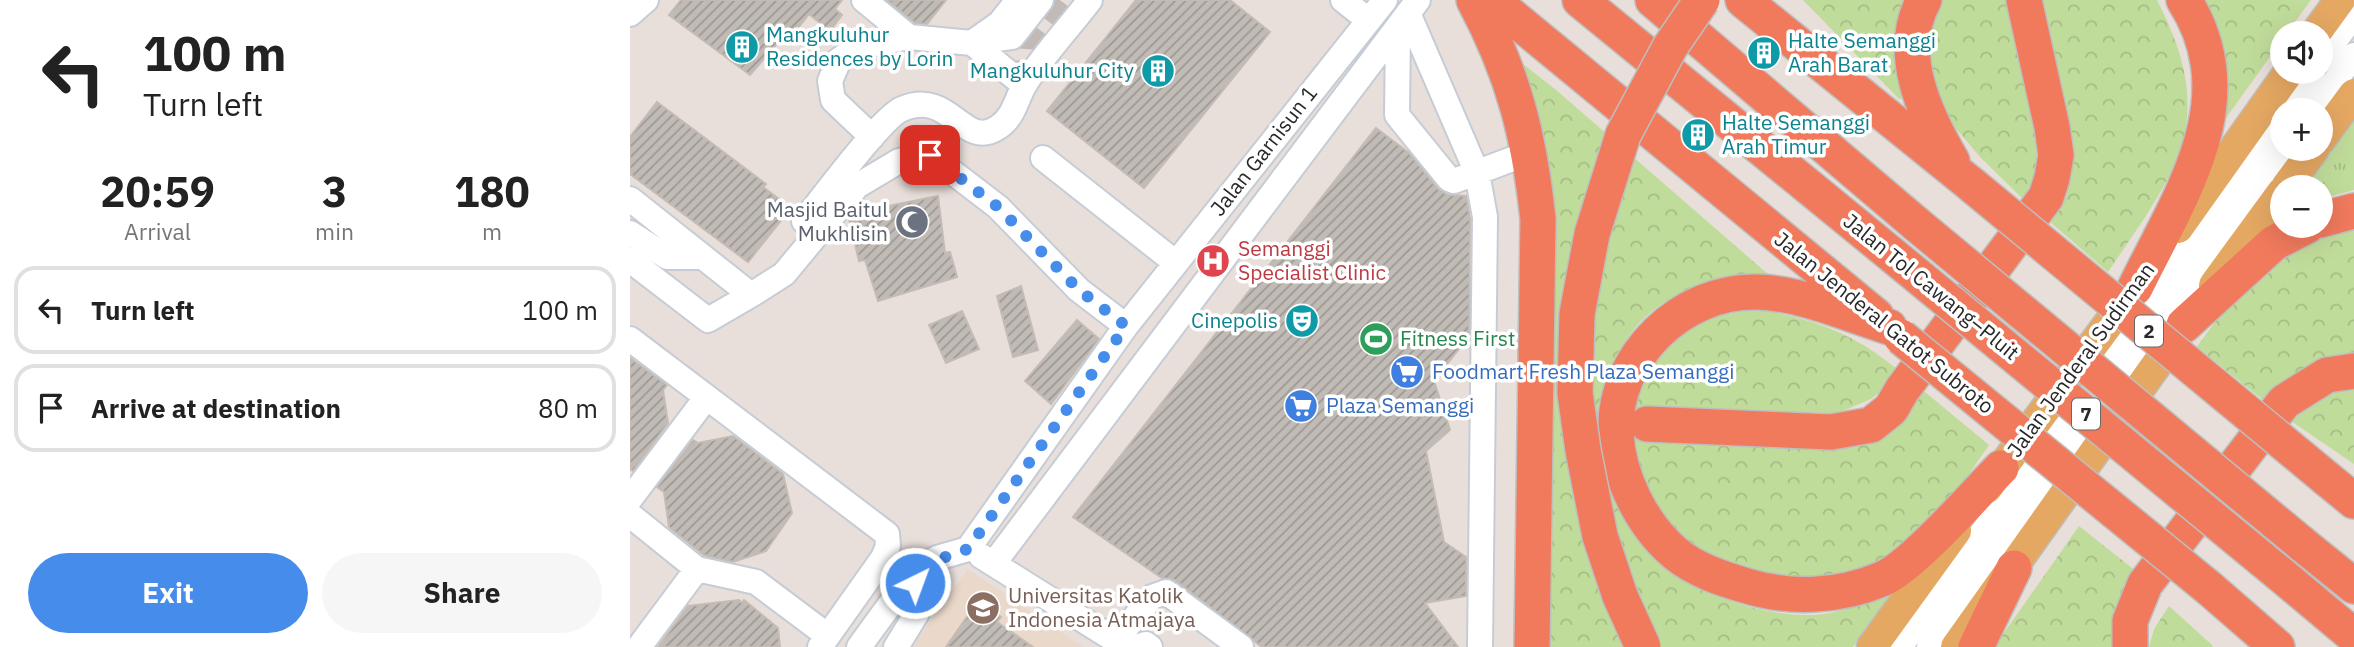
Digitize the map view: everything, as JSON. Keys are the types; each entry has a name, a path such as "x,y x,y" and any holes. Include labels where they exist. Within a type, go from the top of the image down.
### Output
{"highway":[{"path":"1474,0 1513,84 1531,152 1538,219 1550,419 1530,645"},
{"name":"Jalan Jenderal Gatot Subroto","path":"1492,0 2215,593 2277,647"},
{"name":"Jalan Tol Cawang–Pluit","path":"1580,0 2354,636"},
{"name":"Jalan Tol Cawang–Pluit","path":"1653,0 1915,223 2354,586"},
{"path":"1643,647 1620,596 1600,536 1575,393 1577,314 1592,234 1623,135 1670,47 1702,0"},
{"name":"2","path":"1743,0 2342,487"},
{"path":"1924,0 1919,9 1912,45 1914,74 1938,139 1967,180"},
{"path":"1647,424 1832,432 1871,425 1891,408 2046,197 2056,155 2024,0"},
{"path":"2135,288 2200,155 2211,111 2210,73 2202,40 2184,0"},
{"path":"2333,217 2354,211"},
{"path":"2184,325 2274,243 2284,238"},
{"path":"1895,332 1800,300 1756,292 1711,299 1667,321 1637,358 1622,393 1615,432 1624,477 1645,520 1676,554 1717,577 1759,590 1802,595 1837,592 1884,579 1916,553 2001,468"},
{"path":"2130,647 2130,621 2145,584 2284,402 2327,375 2354,371"},
{"path":"1976,647 2014,568"},
{"path":"2215,593 2248,647"}],"main road":[{"path":"2325,21 2340,0"},
{"name":"Jalan Jenderal Sudirman","path":"1872,647 2280,84"},
{"path":"2333,122 2354,94"},
{"path":"1956,647 2270,208"}],"street":[{"path":"630,14 646,0"},
{"path":"864,0 909,37"},
{"path":"972,43 1000,23 1018,0"},
{"path":"872,137 833,100 830,81 839,60 858,47 909,37 972,43 1012,37 1041,0"},
{"path":"804,221 872,137 900,109 925,104 945,109 963,127 982,133 997,128 1014,111 1024,85 1090,0"},
{"path":"1343,0 1368,20"},
{"name":"Jalan Garnisun 1","path":"968,549 1126,326 1385,0"},
{"path":"1408,13 1396,106 1400,120 1452,181 1531,152"},
{"path":"1408,13 1477,173 1485,217 1480,647"},
{"path":"994,563 1408,13"},
{"path":"2333,43 2354,15"},
{"path":"972,43 1024,85"},
{"path":"2323,98 2354,55"},
{"path":"1900,647 2270,130"},
{"path":"630,260 708,320 784,274 857,187 899,161 930,155 998,207 1079,290 1126,326"},
{"path":"1043,158 1176,263"},
{"path":"1929,647 2277,161"},
{"path":"630,199 751,295"},
{"path":"630,233 667,257 702,257"},
{"path":"630,339 887,534 888,546 883,558 824,641 757,582 697,569 630,515"},
{"path":"630,499 706,398"},
{"path":"896,647 917,613 914,591 917,574 926,564 968,549 1126,645 1146,644 1150,647"},
{"path":"639,647 697,569"},
{"path":"1126,645 1152,597 1169,588 1241,647"},
{"path":"859,647 894,599 914,591"}],"shaded area":[{"name":"Universitas Katolik Indonesia Atmajaya","path":"968,569 1083,647 912,647"}],"green space":[{"path":"1803,0 1905,0 1896,31 1903,98 1899,99"},
{"path":"1939,0 2014,0 2045,157 2025,201 1980,157 1947,118 1929,87 1929,25"},
{"path":"2034,0 2157,0 2176,43 2186,80 2187,113 2182,144 2154,204 2108,272 2042,215"},
{"path":"2195,0 2311,0 2296,21 2270,21 2270,57 2221,125"},
{"path":"1505,50 1555,89 1769,275 1718,278 1670,299 1639,323 1618,355 1604,399 1597,439 1614,499 1631,529 1653,554 1680,575 1710,592 1742,605 1810,615 1841,611 1893,596 1853,647 1531,647 1538,219"},
{"path":"2354,114 2354,190 2333,196 2333,175 2309,175 2319,161 2333,161 2333,142"},
{"path":"2354,227 2354,362 2268,404 2197,347 2244,286 2265,264 2284,249 2314,238 2333,238 2333,233"},
{"path":"1755,309 1813,322 1848,336 1898,370 1889,384 1871,399 1833,415 1634,409 1645,372 1655,357 1678,335 1706,320"},
{"path":"1919,387 1989,445 1938,519 1901,550 1815,585 1724,572 1658,519 1634,468 1631,435 1756,441 1840,440"},
{"path":"2354,387 2354,464 2288,419 2325,392"},
{"path":"2079,526 2141,575 2121,647 1994,647"},
{"path":"2169,606 2213,647 2149,647 2154,629"}],"building":[{"name":"Mangkuluhur Residences by Lorin","path":"681,0 842,0 835,9 842,15 830,31 809,14 791,37 786,33 750,75 669,15"},
{"path":"887,0 946,0 927,24 915,23"},
{"name":"Mangkuluhur City","path":"1136,0 1230,0 1270,32 1144,188 1047,111"},
{"path":"657,102 766,184 763,187 791,208 748,262 630,174 630,137"},
{"name":"Plaza Semanggi","path":"1376,128 1409,153 1438,189 1448,195 1466,196 1470,218 1469,336 1434,381 1450,430 1426,451 1444,542 1466,557 1466,596 1425,603 1458,647 1262,647 1175,580 1162,578 1073,517"},
{"path":"938,196 945,253 950,252 957,277 878,301 865,260 859,261 849,219 854,213"},
{"path":"1021,286 1038,350 1013,357 997,296"},
{"path":"962,311 979,349 946,363 929,325"},
{"path":"1077,320 1099,339 1051,404 1025,381"},
{"path":"630,358 667,385 663,390 668,423 633,471 630,469"},
{"path":"733,436 783,474 792,513 766,551 733,562 704,555 669,527 664,492 657,487 693,440 698,443"},
{"path":"739,600 742,603 744,600 778,628 780,647 658,647 688,606"},
{"path":"978,601 1001,617 997,622 1033,647 946,647"}],"tunnel":[{"path":"1024,85 1027,44 1060,0"}],"place":[{"name":"Mangkuluhur Residences by Lorin","path":"742,47"},
{"name":"Halte Semanggi Arah Barat","path":"1764,53"},
{"name":"Mangkuluhur City","path":"1158,71"},
{"name":"Halte Semanggi Arah Timur","path":"1698,135"},
{"name":"Masjid Baitul Mukhlisin","path":"912,222"},
{"name":"Semanggi Specialist Clinic","path":"1213,261"},
{"name":"Cinepolis","path":"1302,321"},
{"name":"Fitness First","path":"1376,339"},
{"name":"Foodmart Fresh Plaza Semanggi","path":"1407,372"},
{"name":"Plaza Semanggi","path":"1301,406"},
{"name":"Universitas Katolik Indonesia Atmajaya","path":"983,608"}],"route":[{"path":"915,583 917,574 926,564 968,549 1126,326 1079,290 998,207 930,155"}]}
